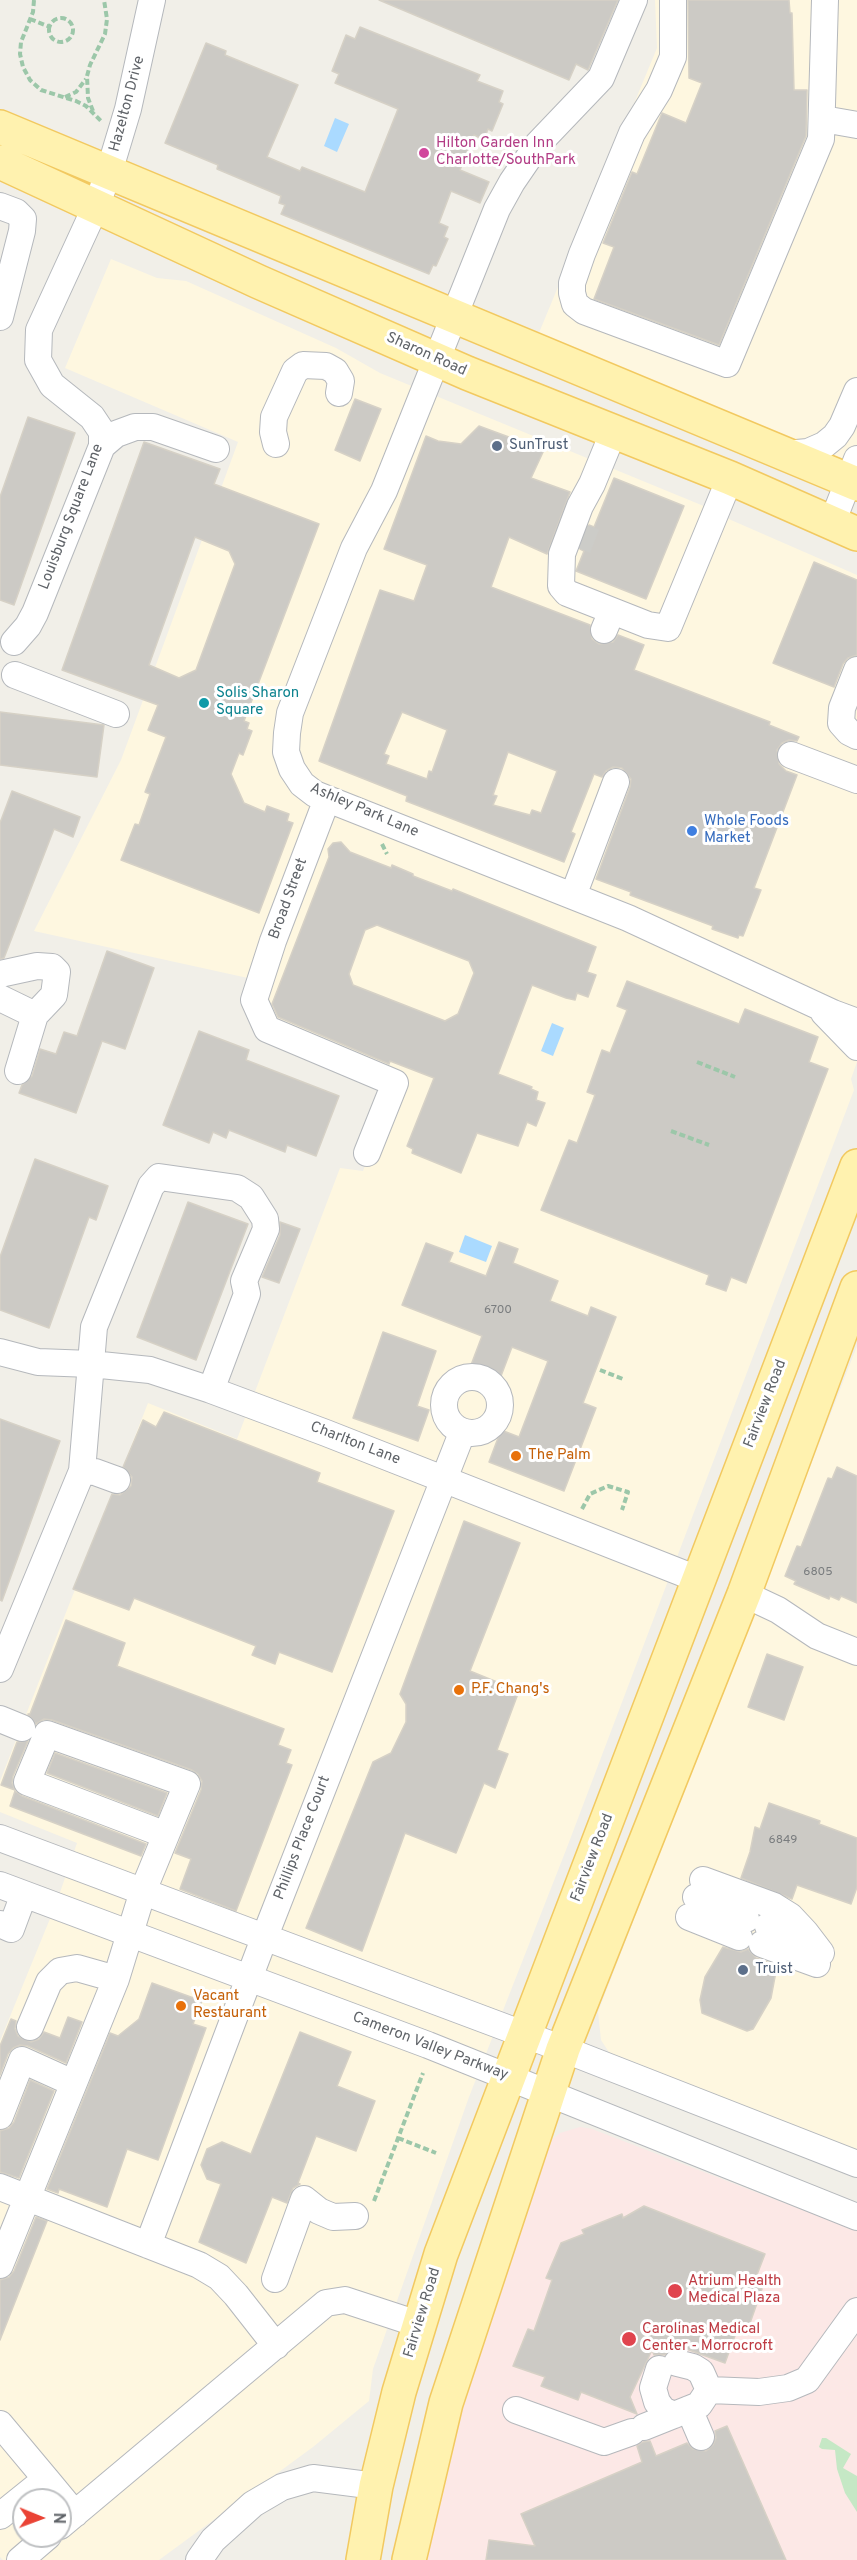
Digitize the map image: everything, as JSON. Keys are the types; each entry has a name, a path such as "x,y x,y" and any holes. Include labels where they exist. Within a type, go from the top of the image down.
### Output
{"main road":[{"path":"0,127 785,453 854,475"},
{"name":"Sharon Road","path":"0,162 259,282 437,360 613,433 730,478 845,529"},
{"name":"Fairview Road","path":"363,2560 376,2486 418,2324 441,2254 857,1166"},
{"path":"409,2560 446,2403 563,2049 744,1594 857,1288"}],"street":[{"name":"Hazelton Drive","path":"96,206 128,109 152,0"},
{"name":"Ashley Park Lane","path":"634,0 601,78 538,144 504,196 384,491 354,548 290,713 286,752 292,770 302,784 327,799 628,918 817,1006 857,1022"},
{"path":"674,0 673,57 656,96 632,133 582,254 571,288 573,300 579,308 727,364 819,147 823,119 825,0"},
{"path":"823,119 857,126"},
{"path":"0,206 23,219 22,231 0,315"},
{"name":"Louisburg Square Lane","path":"7,681 19,664 18,653 7,637 28,626 35,612 102,446 102,432 92,417 52,385 38,360 39,330 96,206"},
{"path":"276,444 273,432 274,417 296,371 303,365 326,366 335,370 340,381 339,393"},
{"path":"785,453 808,452 824,445 835,436 842,426 857,391"},
{"path":"102,446 116,434 135,427 153,427 216,449"},
{"path":"613,433 562,554 561,586 567,593 608,621 668,628 730,478"},
{"path":"845,529 854,475"},
{"path":"587,525 594,506 592,484"},
{"path":"562,573 574,559 578,548"},
{"path":"857,670 842,708 841,723 849,732 857,736"},
{"path":"7,681 116,714"},
{"path":"791,755 857,780"},
{"path":"573,896 616,782"},
{"name":"Broad Street","path":"327,799 285,909 254,1000 267,1029 395,1083 367,1153"},
{"path":"0,974 37,966 52,967 57,972 54,995 35,1015 18,1071"},
{"path":"0,998 35,1015"},
{"path":"817,1006 857,1047"},
{"path":"0,1669 82,1471 94,1327 151,1186 159,1177 237,1188 251,1197 265,1219 266,1229 244,1281 247,1294 212,1390"},
{"name":"Charlton Lane","path":"0,1352 38,1362 150,1370 212,1390 700,1580"},
{"name":"Phillips Place Court","path":"148,2245 249,1977 462,1433"},
{"path":"82,1471 95,1472 117,1480"},
{"path":"744,1594 778,1610 817,1636 857,1652"},
{"path":"0,2265 116,1979 143,1891 188,1784 47,1734 27,1782 166,1835"},
{"path":"0,1838 563,2049 857,2164"},
{"name":"Cameron Valley Parkway","path":"0,1885 130,1935 249,1977 857,2217"},
{"path":"0,1924 10,1929 24,1894"},
{"path":"696,1898 774,1906 790,1916 805,1932 819,1958 794,1935 755,1927 696,1898"},
{"path":"755,1927 805,1932"},
{"path":"30,2027 49,1982 60,1971 77,1968 116,1979"},
{"path":"0,2116 22,2060 73,2083"},
{"path":"0,2187 199,2265 219,2277 276,2346"},
{"path":"275,2279 304,2199 319,2211 333,2217 364,2208"},
{"path":"72,2516 326,2303 345,2300 418,2324"},
{"path":"709,2390 759,2392 788,2388 807,2380 857,2311"},
{"path":"701,2437 682,2412 663,2410 657,2402 653,2388 668,2366 701,2372 709,2390"},
{"path":"516,2410 604,2442 699,2406 709,2390"},
{"path":"0,2424 50,2488"},
{"path":"199,2560 213,2540 253,2504 282,2487 313,2478 376,2486"},
{"path":"0,2516 45,2479"},
{"path":"20,2560 34,2548"}],"path":[{"path":"34,0 21,42 20,54 23,67 30,80 41,90 76,101 101,120"},
{"path":"93,112 88,99 87,76 105,34 107,19 104,0"},
{"path":"30,19 50,27"},
{"path":"66,19 71,24 72,35 63,42 56,41 51,35 50,27 54,21 66,19"},
{"path":"62,97 76,92 87,76"},
{"path":"697,1062 735,1077"},
{"path":"671,1131 709,1145"},
{"path":"600,1370 623,1378"},
{"path":"582,1509 590,1494 608,1486 628,1492 622,1510"},
{"path":"364,2208 398,2138 423,2073"},
{"path":"398,2138 436,2152"}],"shaded area":[{"path":"655,0 857,0 857,472 536,340 657,48"},
{"path":"111,259 157,278 186,281 336,348 380,373 711,509 857,575 857,1062 851,1079 854,1090 566,1850 469,2097 373,2369 369,2401 313,2447 159,2560 3,2560 0,2557 0,2041 56,1904 77,1843 0,1812 0,1781 148,1403 237,1439 340,1168 363,1171 396,1084 282,1040 257,980 34,931 121,760 238,442 65,368"},
{"path":"857,1346 857,2149 754,2115 616,2063 601,2040 598,2012"},
{"name":"Atrium Health Medical Plaza","path":"580,2127 592,2129 857,2231 857,2560 422,2560 446,2442 549,2142 560,2133"}],"green space":[{"path":"822,2438 826,2438 851,2454 843,2468 857,2476 857,2512 845,2493 837,2469 835,2450 819,2447"}],"water":[{"path":"335,118 349,124 337,152 324,146"},
{"path":"552,1023 564,1028 553,1056 541,1051"},
{"path":"465,1235 492,1246 486,1262 459,1252"}],"building":[{"path":"379,0 618,0 588,70 576,64 569,80"},
{"path":"688,0 789,0 790,13 792,13 794,90 807,90 806,136 719,345 594,299 614,247 603,243 632,172 637,174 662,113 686,123 702,83 689,78"},
{"name":"Hilton Garden Inn Charlotte/SouthPark","path":"360,27 480,75 477,81 503,91 499,102 503,104 492,131 488,129 484,140 474,135 460,170 489,182 480,203 451,191 439,223 448,227 444,237 448,239 436,266 433,265 429,274 281,214 285,205 279,203 281,196 217,169 218,165 165,143 206,43 226,51 225,55 298,85 267,157 300,171 302,167 365,192 398,109 335,83 339,74 332,71 346,35 355,39"},
{"path":"355,399 381,409 360,461 335,450"},
{"path":"28,417 75,433 14,605 0,600 0,497"},
{"path":"479,426 544,450 531,478 570,492 547,554 509,537 491,587 590,625 592,639 599,644 613,642 618,635 644,645 634,670 770,722 769,725 799,737 797,741 789,740 782,743 777,750 779,764 786,771 797,775 754,888 761,890 743,936 739,935 738,938 712,929 713,926 630,895 631,892 596,879 630,787 631,779 622,768 613,767 602,777 594,774 571,832 575,834 564,862 406,801 407,796 319,761 380,590 414,601 427,565 384,549 426,436 438,441 461,444","holes":["402,712 447,730 432,772 429,771 427,779 386,764 389,756 384,754","508,752 557,771 541,813 532,810 530,815 493,805 497,796 493,795"]},
{"name":"Solis Sharon Square","path":"144,442 220,469 214,484 319,524 244,721 249,723 247,729 252,731 243,755 239,753 231,774 244,803 265,812 267,806 289,814 287,821 293,823 259,913 121,860 135,824 139,825 150,794 145,792 166,737 148,730 158,705 62,670","holes":["195,537 229,551 235,564 196,670 179,678 149,665"]},
{"path":"614,478 684,506 646,599 576,571 584,551 580,549 589,525 594,527"},
{"path":"814,562 857,580 857,655 848,658 843,664 834,687 773,663"},
{"path":"0,712 104,725 97,777 0,765"},
{"path":"12,791 80,817 73,837 54,829 4,958 0,959 0,823"},
{"path":"341,842 350,852 391,868 392,865 413,876 452,891 453,889 596,947 587,972 596,975 588,997 577,993 575,1000 532,985 498,1074 532,1087 531,1089 538,1092 536,1100 545,1103 536,1126 527,1122 518,1146 477,1133 461,1173 412,1153 413,1149 407,1146 434,1078 390,1061 389,1064 278,1017 272,1004 329,857 328,849 333,843","holes":["377,925 469,961 474,973 458,1014 445,1021 353,985 349,974 365,930"]},
{"path":"107,951 154,968 125,1049 102,1041 76,1113 19,1093 22,1085 32,1076 40,1049 56,1054 64,1032 77,1036"},
{"path":"627,981 739,1024 745,1009 818,1037 809,1062 828,1069 746,1283 731,1277 726,1291 706,1284 709,1275 541,1210 569,1140 577,1143 595,1095 587,1092 602,1050 610,1053 627,1010 617,1006"},
{"path":"199,1031 249,1050 246,1060 339,1096 316,1156 287,1145 285,1152 229,1130 226,1138 213,1132 209,1143 163,1125"},
{"path":"35,1159 108,1186 96,1220 89,1217 49,1328 0,1310 0,1257"},
{"path":"188,1202 248,1224 196,1360 137,1337"},
{"path":"280,1222 300,1229 279,1283 262,1277 280,1235"},
{"path":"499,1242 518,1249 513,1263 558,1281 550,1301 588,1316 591,1307 616,1317 583,1403 596,1408 564,1491 489,1462 501,1430 519,1437 548,1361 512,1347 501,1376 471,1365 482,1336 402,1305 426,1243 453,1253 449,1262 486,1276"},
{"path":"383,1332 436,1351 417,1406 429,1410 418,1441 353,1418"},
{"path":"164,1412 320,1473 317,1482 394,1511 332,1672 279,1652 275,1664 252,1655 256,1646 134,1598 129,1610 73,1589 112,1494 120,1495 131,1486 132,1477 123,1467 143,1420 156,1427"},
{"path":"0,1419 60,1441 2,1601 0,1600"},
{"path":"837,1467 857,1476 857,1603 841,1596 839,1600 830,1596 829,1599 794,1584 796,1581 785,1576 797,1546 801,1547 828,1478 832,1479"},
{"path":"464,1521 520,1543 470,1671 519,1691 497,1750 508,1754 495,1788 484,1783 456,1853 405,1833 362,1951 306,1928 373,1762 391,1753 406,1722 406,1704 400,1694"},
{"path":"66,1620 125,1643 117,1666 284,1729 278,1745 291,1750 286,1763 292,1765 236,1911 180,1889 191,1859 175,1853 201,1790 202,1781 198,1774 52,1720 44,1719 36,1724 28,1714 30,1714"},
{"path":"767,1654 803,1667 784,1720 748,1707"},
{"path":"28,1741 13,1776 12,1783 15,1790 1,1785 17,1742"},
{"path":"55,1753 167,1793 158,1816 47,1773"},
{"path":"15,1791 22,1796 146,1844 141,1856 10,1806"},
{"path":"769,1803 820,1821 819,1824 857,1838 857,1887 851,1904 797,1885 792,1899 741,1878 755,1827 760,1829"},
{"name":"Truist","path":"723,1947 741,1952 748,1949 756,1958 777,1966 771,1998 753,2029 747,2031 702,2013 700,2000 705,1977"},
{"path":"152,1983 202,2001 193,2024 206,2028 158,2160 127,2149 107,2207 59,2189 58,2193 47,2189 110,2033 118,2036 139,2019"},
{"path":"68,2017 82,2022 66,2063 28,2046 20,2045 8,2054 0,2075 0,2046 11,2019 16,2021 15,2029 18,2036 31,2042 39,2039 44,2032 60,2038"},
{"path":"300,2032 351,2052 337,2086 375,2101 356,2151 316,2136 298,2183 300,2184 293,2188 287,2203 272,2197 246,2263 199,2242 221,2184 207,2179 201,2165 207,2149 222,2142 251,2154"},
{"path":"30,2080 54,2091 19,2178 0,2172 0,2131 9,2128 14,2122"},
{"name":"Carolinas Medical Center - Morrocroft","path":"644,2206 765,2254 753,2285 762,2289 749,2326 740,2322 725,2363 667,2342 671,2350 665,2355 654,2355 652,2350 630,2397 637,2414 581,2392 578,2400 541,2386 545,2377 513,2366 528,2329 534,2331 552,2280 546,2278 561,2243 584,2234 582,2230 622,2214 623,2218"},
{"path":"36,2217 47,2221 0,2340 0,2280 9,2277 14,2271"},
{"path":"727,2426 786,2560 486,2560 489,2540 535,2546 521,2514 642,2462 637,2446 643,2442 650,2441 656,2456 687,2443 693,2449 706,2451 713,2445 716,2438 715,2431"}],"tunnel":[{"path":"578,548 587,525"}],"place":[{"name":"Hilton Garden Inn Charlotte/SouthPark","path":"424,153"},
{"name":"SunTrust","path":"497,446"},
{"name":"Solis Sharon Square","path":"204,703"},
{"name":"Whole Foods Market","path":"692,831"},
{"name":"The Palm","path":"516,1456"},
{"name":"P.F. Chang's","path":"459,1690"},
{"name":"Truist","path":"743,1970"},
{"name":"Vacant Restaurant","path":"181,2006"},
{"name":"Atrium Health Medical Plaza","path":"675,2291"},
{"name":"Carolinas Medical Center - Morrocroft","path":"629,2339"}]}
